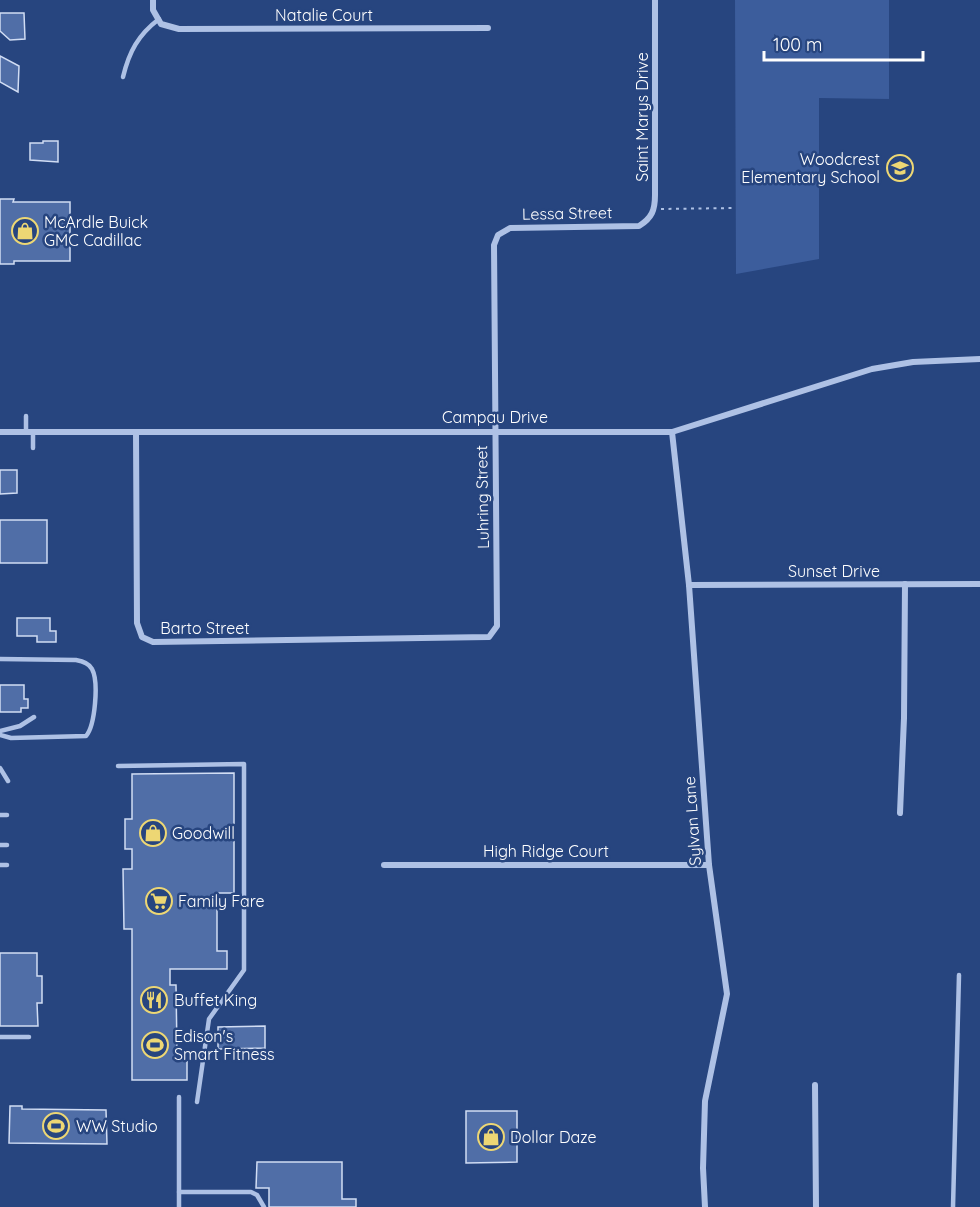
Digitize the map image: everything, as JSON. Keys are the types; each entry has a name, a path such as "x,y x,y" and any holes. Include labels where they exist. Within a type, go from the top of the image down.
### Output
{"street":[{"path":"153,0 153,10 160,21"},
{"name":"Saint Marys Drive","path":"655,0 655,209"},
{"name":"Natalie Court","path":"160,21 179,29 488,28"},
{"name":"Lessa Street","path":"498,235 510,228 639,226 650,220 655,209"},
{"name":"Luhring Street","path":"476,640 489,638 497,626 494,245 498,235"},
{"name":"Campau Drive","path":"0,432 495,430 672,432 872,369 913,362 980,358"},
{"name":"Barto Street","path":"136,432 137,623 142,637 153,642 476,640"},
{"name":"Sylvan Lane","path":"672,432 689,585 709,865 727,994 705,1101 703,1168 705,1207"},
{"path":"900,813 904,718 905,584"},
{"name":"Sunset Drive","path":"689,585 980,584"},
{"name":"High Ridge Court","path":"384,865 709,865"},
{"path":"815,1085 816,1207"}],"lane":[{"path":"123,77 131,50 143,33 160,21"},
{"path":"26,416 33,448"},
{"path":"0,659 76,660 86,663 92,668 94,677 94,722 86,736 78,738 11,738 0,735"},
{"path":"0,730 20,726 34,717"},
{"path":"118,766 244,764 244,970 210,1019 197,1102"},
{"path":"0,768 8,781"},
{"path":"0,815 7,815"},
{"path":"0,845 7,845"},
{"path":"0,865 7,865"},
{"path":"953,1207 959,975"},
{"path":"0,1037 29,1037"},
{"path":"179,1097 179,1207"},
{"path":"179,1192 251,1192 257,1195 264,1207"}],"path":[{"path":"655,209 736,208"}],"shaded area":[{"path":"735,0 889,0 889,99 819,98 819,259 736,274"}],"building":[{"path":"0,13 24,13 25,39 10,40 0,31"},
{"path":"0,56 19,66 18,92 0,82"},
{"path":"43,141 58,141 58,162 30,160 30,143 43,143"},
{"path":"0,199 14,199 13,202 70,202 70,261 14,261 14,264 0,264"},
{"path":"0,470 17,470 17,493 0,494"},
{"path":"0,520 47,520 47,563 0,563"},
{"path":"17,618 50,618 50,631 56,631 56,642 37,642 37,636 17,636"},
{"path":"0,685 24,685 24,699 28,699 28,708 21,708 21,712 0,712"},
{"path":"234,773 234,893 217,893 217,951 227,951 227,969 170,969 170,985 176,985 177,1051 187,1051 187,1080 132,1080 132,929 124,929 123,869 132,869 132,849 125,849 125,819 132,819 132,774"},
{"path":"0,953 37,953 37,976 42,976 42,1003 37,1003 38,1026 0,1026"},
{"path":"265,1026 265,1048 218,1049 218,1027"},
{"path":"10,1106 22,1106 22,1109 106,1110 107,1144 9,1143"},
{"name":"Dollar Daze","path":"466,1111 517,1111 517,1162 466,1163"},
{"path":"257,1162 342,1162 342,1199 356,1199 356,1207 269,1207 269,1188 256,1188"}],"place":[{"name":"Woodcrest Elementary School","path":"900,168"},
{"name":"McArdle Buick GMC Cadillac","path":"25,231"},
{"name":"Goodwill","path":"153,833"},
{"name":"Family Fare","path":"159,901"},
{"name":"Buffet King","path":"154,1000"},
{"name":"Edison's Smart Fitness","path":"155,1045"},
{"name":"WW Studio","path":"56,1126"},
{"name":"Dollar Daze","path":"491,1137"}]}
